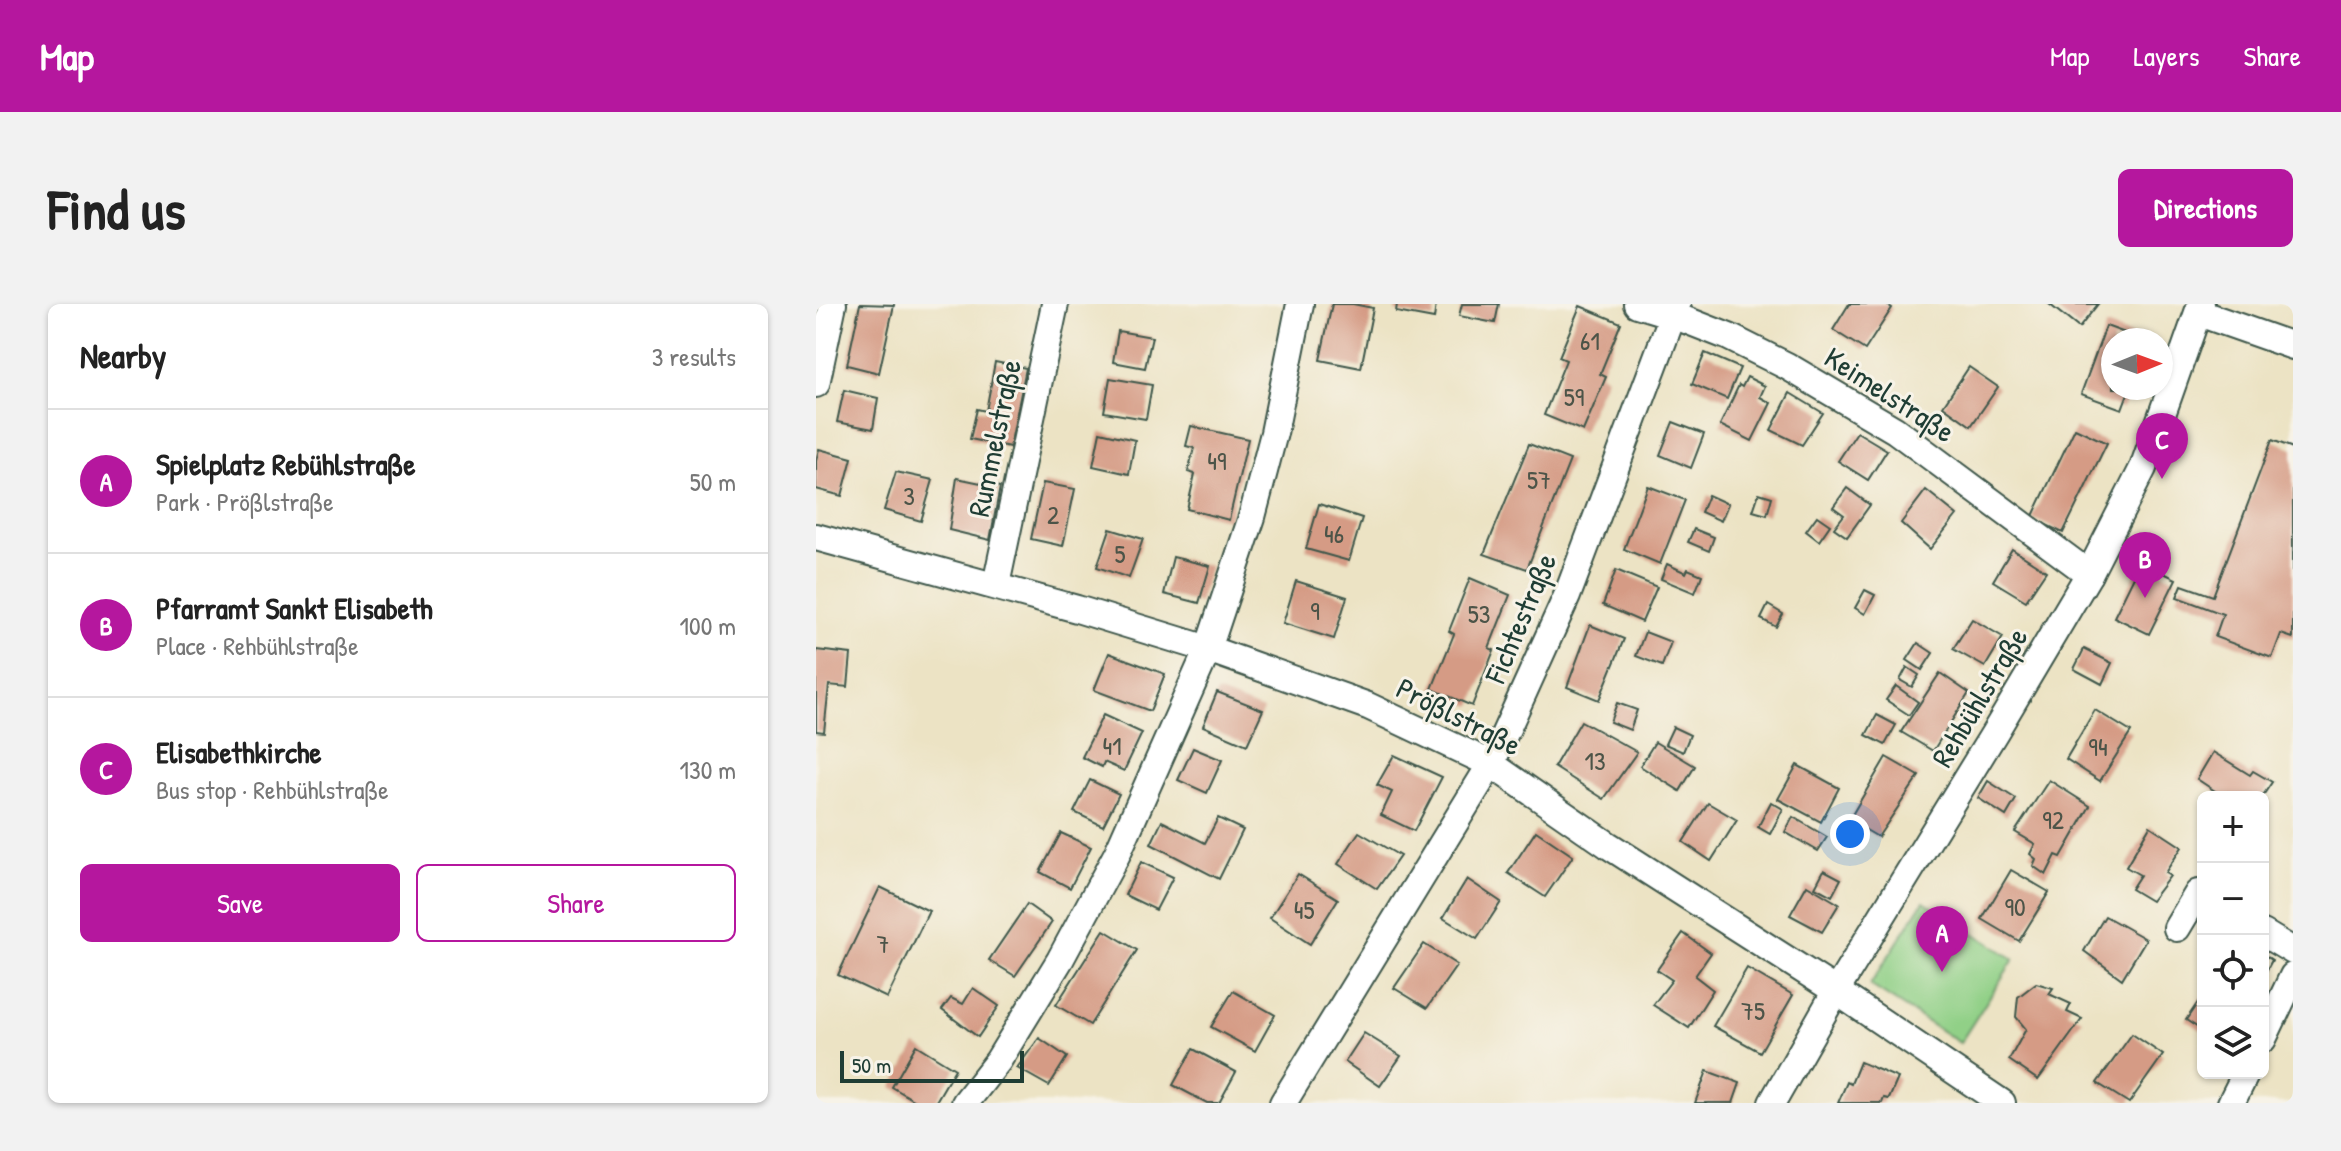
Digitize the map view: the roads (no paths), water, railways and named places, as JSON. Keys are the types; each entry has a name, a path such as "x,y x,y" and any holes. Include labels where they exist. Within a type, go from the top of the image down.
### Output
{"street":[{"path":"816,384 833,304"},
{"name":"Rummelstraße","path":"996,585 1055,304"},
{"path":"965,1103 998,1061 1060,960 1117,854 1208,649 1252,517 1274,433 1300,304"},
{"name":"Keimelstraße","path":"1637,304 1675,309 1787,366 1895,430 2089,574"},
{"path":"2200,308 2293,346"},
{"name":"Rehbühlstraße","path":"1772,1103 1836,991 2089,574 2143,468 2200,308"},
{"name":"Fichtestraße","path":"1294,1100 1491,764 1567,596 1675,309"},
{"name":"Prößlstraße","path":"816,537 996,585 1208,649 1368,706 1491,764 1608,845 1836,991 2002,1103"},
{"path":"2177,928 2197,897"},
{"path":"2266,935 2293,951"},
{"path":"2269,1026 2293,976"},
{"path":"2231,1103 2243,1079"}],"place":[{"name":"Elisabethkirche","path":"2162,479"},
{"name":"Pfarramt Sankt Elisabeth","path":"2145,598"},
{"name":"Spielplatz Rebühlstraße","path":"1942,972"}]}
